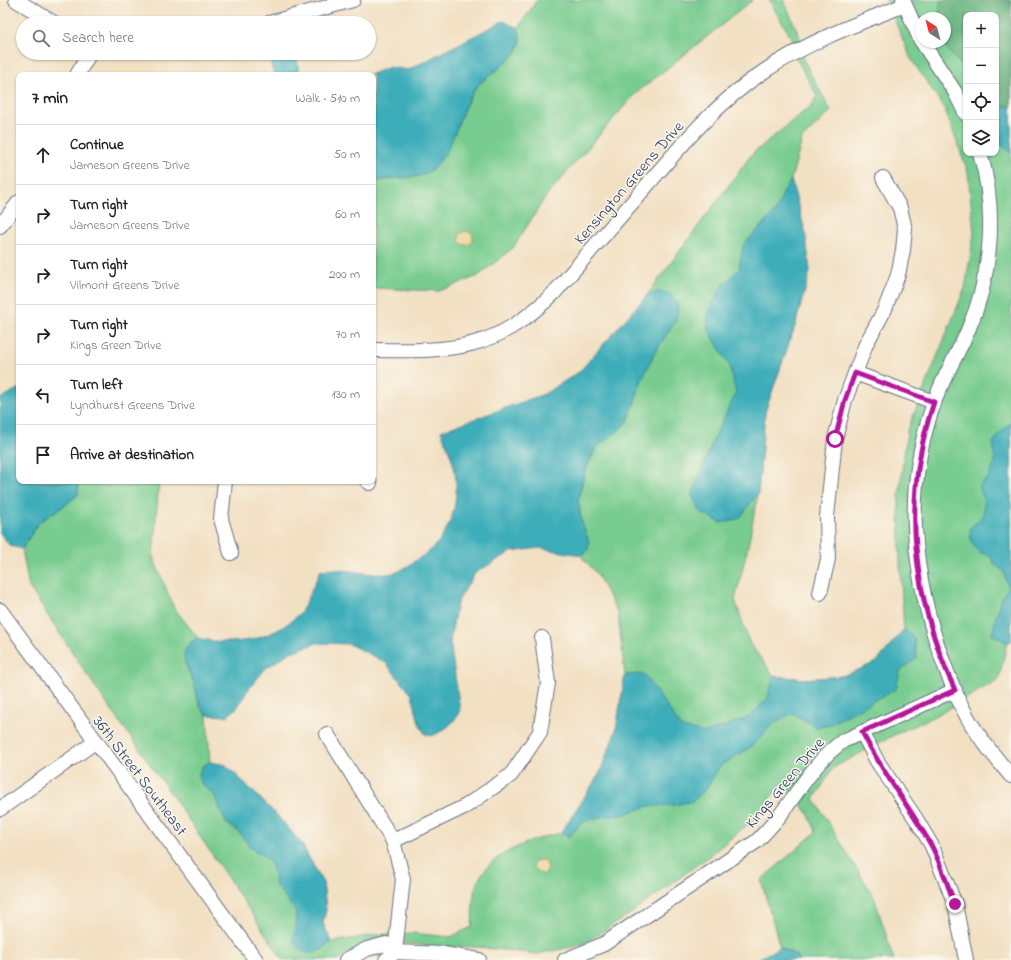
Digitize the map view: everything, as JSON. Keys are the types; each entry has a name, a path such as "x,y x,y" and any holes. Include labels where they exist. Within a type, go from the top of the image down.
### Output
{"street":[{"path":"16,0 34,4 47,16"},
{"path":"295,16 353,0"},
{"path":"904,3 915,28"},
{"name":"Kensington Greens Drive","path":"376,350 435,351 462,347 492,338 514,327 535,311 554,293 689,138 713,112 736,92 793,53 827,36 904,3"},
{"path":"926,48 955,92 963,108"},
{"path":"79,72 86,60"},
{"path":"981,156 987,186 990,214 989,245 985,278 972,321 934,402 923,440 917,471 914,514 915,544 920,580 928,615 941,656 955,690 969,720 986,747 1011,776"},
{"path":"820,593 828,559 828,509 835,439 845,400 866,344 888,302 898,275 903,250 905,229 900,208 884,178"},
{"path":"0,226 16,206"},
{"path":"855,373 934,402"},
{"path":"226,484 221,519 231,553"},
{"name":"36th Street Southeast","path":"0,610 95,742 121,773 256,960"},
{"path":"393,841 466,806 511,775 540,732 548,683 542,638"},
{"name":"Kings Green Drive","path":"565,960 604,944 757,841 777,819 827,752 843,741 955,690"},
{"path":"862,732 877,761 916,819 932,846 955,904 966,960"},
{"path":"327,734 393,841 403,879 390,956"},
{"path":"0,809 95,742"},
{"path":"346,960 367,949 386,944 390,956"},
{"path":"390,956 443,954 479,960"}],"green space":[{"path":"537,0 753,0 635,94 547,195 513,248 478,276 439,291 376,288 376,182 426,174 452,139 464,108 477,86 515,55 521,41 518,28"},
{"path":"769,0 784,0 801,40 804,61 831,111 802,139 791,180 805,231 810,271 796,323 765,412 758,493 748,546 735,600 750,644 774,676 805,679 843,676 877,662 904,629 900,566 899,496 907,431 965,288 974,234 968,172 944,107 911,59 886,0 1011,0 1011,641 1007,643 999,679 943,712 892,736 833,768 814,799 874,897 894,960 798,960 797,956 780,947 761,880 816,832 808,813 782,783 753,820 713,853 633,912 582,945 537,954 477,947 428,946 391,941 357,949 338,960 283,960 176,801 98,691 29,587 22,549 39,522 78,495 78,484 159,484 153,557 174,608 198,638 191,642 184,662 194,683 200,707 207,715 210,762 226,765 274,812 301,843 323,883 326,910 323,923 331,942 374,935 412,933 450,937 472,927 474,893 478,880 486,869 496,859 508,851 535,840 561,833 600,773 616,730 625,675 618,614 597,574 580,555 588,550 589,542 582,523 578,501 584,474 596,447 617,432 628,421 642,379 654,354 660,291 647,295 752,154 812,105 817,96 797,60 793,41"},
{"path":"941,0 1011,0 1011,107 999,104 999,12 963,12 963,68 946,48 951,48 951,12 939,12"}],"sand":[{"path":"463,231 469,231 473,235 473,241 469,245 463,245 459,241 459,235"},
{"path":"545,860 548,868 544,875 534,869 533,865 535,861"}],"water":[{"path":"503,21 518,28 520,37 519,47 503,65 477,86 470,96 445,155 437,165 427,173 417,177 376,181 376,72 390,67 408,70"},
{"path":"270,60 297,60 299,72 273,72"},
{"path":"999,104 1011,107 1011,153 999,143"},
{"path":"791,180 805,231 810,271 796,323 765,412 758,493 740,518 721,523 700,512 692,495 713,441 736,393 729,365 708,329 707,316 722,286 739,269 743,245 776,211 784,191"},
{"path":"661,291 670,294 676,300 678,309 676,320 654,354 642,379 628,421 617,432 596,447 584,474 578,501 582,523 589,542 588,550 580,555 539,548 511,552 475,573 457,603 450,641 460,710 449,726 432,736 425,734 419,723 412,695 385,662 349,644 317,643 291,652 266,668 248,690 237,708 227,716 207,715 200,704 194,683 184,659 186,648 191,643 198,638 225,642 252,640 277,630 302,611 321,570 339,569 375,574 394,573 403,569 429,551 438,543 445,533 454,510 456,497 454,467 441,431 544,394 579,372 647,295"},
{"path":"16,390 16,484 78,484 78,494 68,503 39,522 22,549 10,546 0,533 0,399"},
{"path":"1011,422 1011,641 1007,643 992,634 1000,601 1008,588 1004,571 995,565 991,557 981,553 974,547 971,540 970,528 984,515 984,501 979,486 989,476 995,463 993,443 999,434"},
{"path":"904,629 914,638 917,658 900,671 896,689 829,725 817,728 793,713 774,723 751,747 720,766 706,789 693,801 674,805 648,806 619,816 604,816 581,823 569,837 561,833 600,773 616,730 625,675 644,674 682,728 706,733 749,717 768,698 773,676 805,679 843,676 877,662"},
{"path":"210,762 226,765 274,812 301,843 323,883 326,910 323,923 331,942 321,950 307,953 302,951 293,940 296,926 296,912 275,885 272,865 263,855 255,852 249,846 238,831 226,823 214,795 202,784 198,776 202,766"},
{"path":"780,947 797,956 798,960 756,960"}],"route":[{"path":"835,439 845,400 855,373 934,402 924,436 917,471 914,494 915,544 920,580 930,621 941,656 955,690 862,732 877,761 916,819 932,846 955,904"}]}
